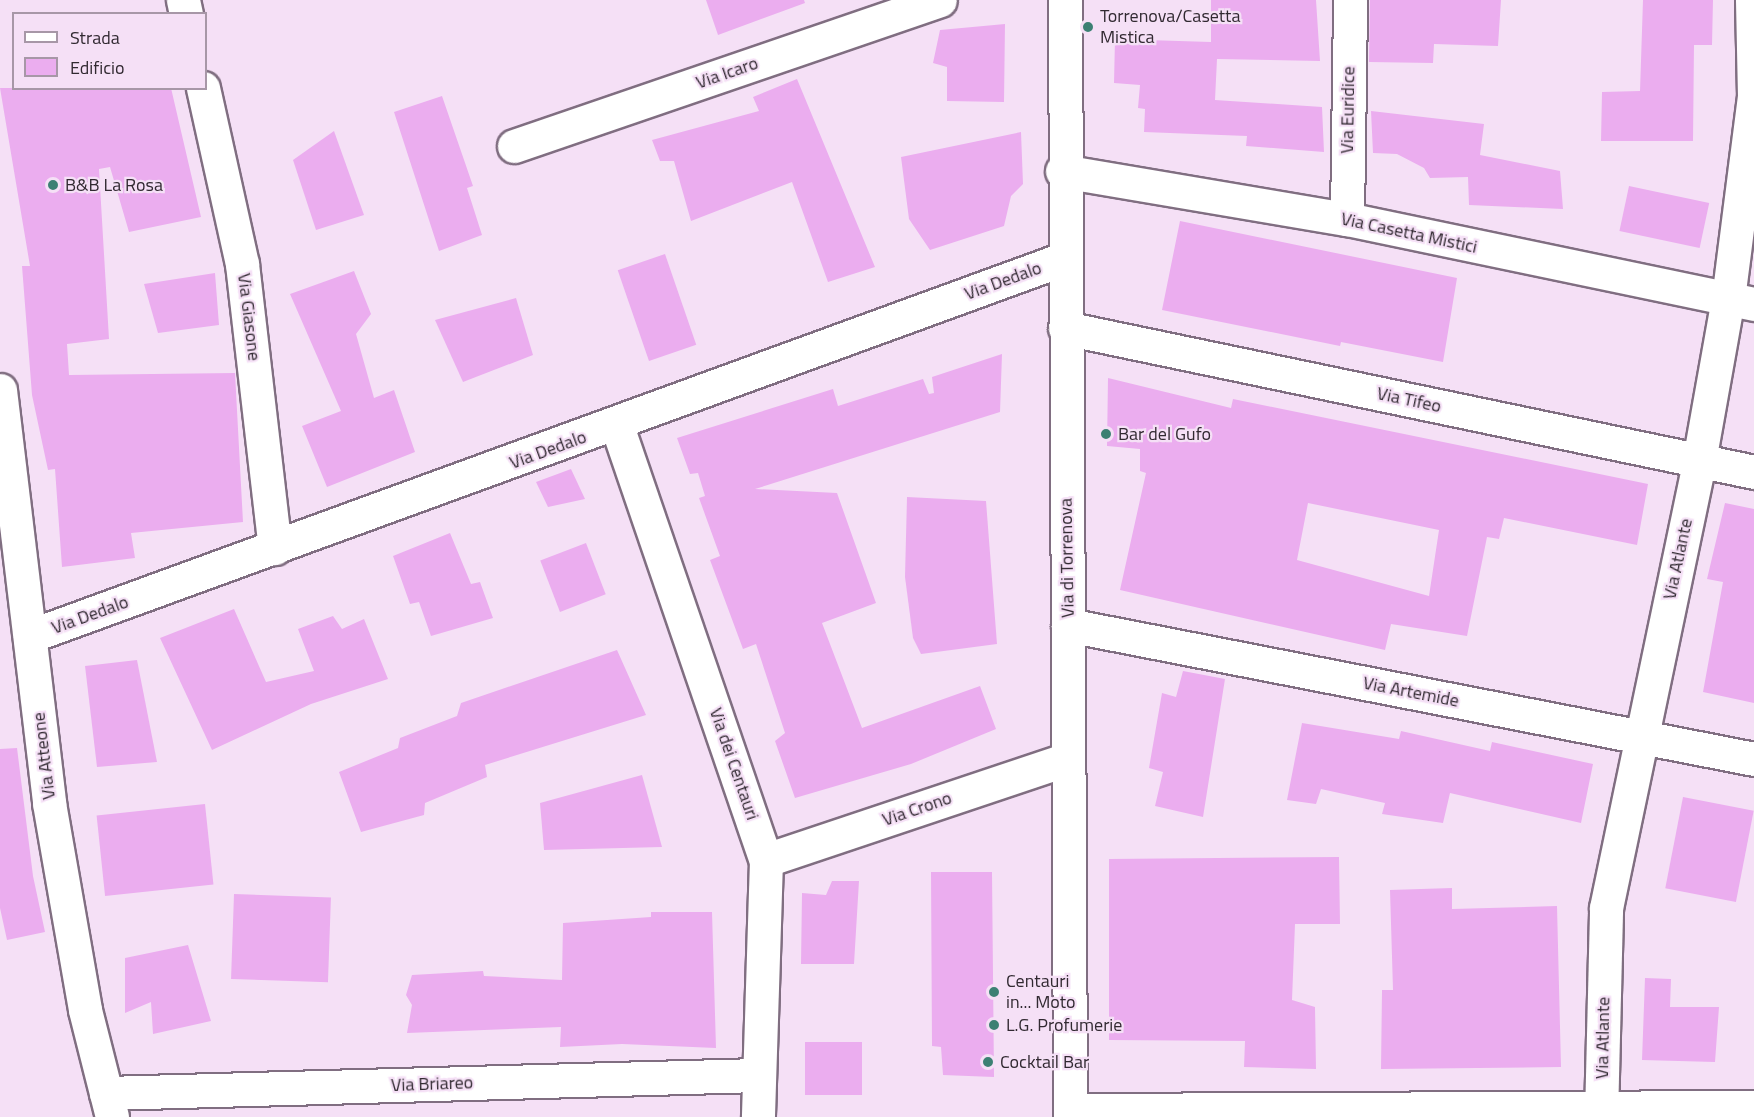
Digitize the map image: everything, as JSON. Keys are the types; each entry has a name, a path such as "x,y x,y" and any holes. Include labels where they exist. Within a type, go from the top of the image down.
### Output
{"street":[{"name":"Via Icaro","path":"514,146 940,0"},
{"name":"Via di Torrenova","path":"1065,0 1062,171 1068,625 1070,1114"},
{"name":"Via Euridice","path":"1347,219 1350,0"},
{"name":"Via Atlante","path":"1601,1114 1606,908 1639,736 1700,461 1741,301 1754,96 1752,0"},
{"name":"Via Giasone","path":"203,90 242,264 276,548"},
{"name":"Via Casetta Mistici","path":"1062,171 1347,219 1741,301"},
{"name":"Via Dedalo","path":"30,636 617,426 1064,259"},
{"name":"Via Tifeo","path":"1065,328 1754,472"},
{"name":"Via Atteone","path":"0,390 49,803 85,1010 109,1105"},
{"name":"Via dei Centauri","path":"617,426 766,860 758,1117"},
{"name":"Via Artemide","path":"1068,625 1754,759"},
{"name":"Via Crono","path":"766,860 1067,759"},
{"name":"Via Briareo","path":"109,1105 758,1075"},
{"path":"1070,1114 1601,1114 1754,1107"}],"building":[{"path":"706,0 804,0 805,3 718,35"},
{"path":"1211,0 1316,0 1320,61 1217,59 1215,100 1322,107 1324,152 1246,146 1247,136 1144,132 1145,109 1138,108 1140,85 1114,83 1115,39 1211,42"},
{"path":"1370,0 1501,0 1498,46 1434,44 1433,63 1369,62"},
{"path":"1643,0 1713,0 1712,45 1694,45 1693,141 1601,141 1602,92 1640,91"},
{"path":"1005,24 1004,102 947,101 947,67 933,63 940,30"},
{"path":"797,79 875,267 828,282 792,182 691,221 674,161 660,161 652,140 759,111 753,97"},
{"path":"0,88 12,88 12,90 171,90 201,217 129,232 110,167 99,169 109,339 67,344 69,375 235,373 243,522 131,533 135,558 62,567 55,469 48,470 32,395 22,266 30,266"},
{"path":"442,96 473,186 467,188 482,235 439,251 394,112"},
{"path":"1371,111 1484,124 1480,155 1560,171 1563,209 1469,205 1468,177 1430,178 1424,168 1397,154 1373,153"},
{"path":"334,131 364,215 316,230 293,160"},
{"path":"1021,132 1023,184 1011,196 1004,226 930,250 909,219 901,157"},
{"path":"1629,186 1709,203 1700,248 1619,231"},
{"path":"1180,221 1457,278 1443,362 1341,342 1340,346 1162,310"},
{"path":"665,254 696,345 649,361 618,270"},
{"path":"354,271 371,314 356,334 374,398 394,390 415,452 327,487 302,426 341,411 290,294"},
{"path":"215,273 219,325 158,333 144,284"},
{"path":"516,298 533,355 463,382 435,320"},
{"path":"1002,354 1000,412 755,489 837,493 876,603 822,623 862,728 980,686 996,729 911,764 795,798 775,741 785,733 756,644 743,649 710,560 720,556 699,498 705,496 698,473 690,474 677,438 833,389 838,406 923,379 929,394 934,393 932,377"},
{"path":"1108,378 1231,408 1233,399 1648,484 1637,545 1504,518 1499,539 1487,537 1467,636 1391,624 1385,650 1120,590 1146,473 1140,471 1140,449 1107,446","holes":["1308,503 1439,530 1429,596 1297,560"]},
{"path":"571,469 585,499 548,507 536,482"},
{"path":"907,497 986,501 997,644 921,654 913,638 905,577"},
{"path":"1725,503 1754,509 1754,703 1703,692 1723,582 1707,579"},
{"path":"450,533 471,584 480,582 493,618 431,636 419,602 410,604 393,556"},
{"path":"586,543 606,594 560,612 540,561"},
{"path":"234,609 266,682 314,671 298,629 333,616 342,629 364,619 388,679 311,704 212,750 160,638"},
{"path":"617,650 646,715 485,765 487,777 425,803 424,815 361,832 339,772 398,748 400,738 457,716 461,703"},
{"path":"137,660 157,762 97,767 85,666"},
{"path":"1183,671 1225,679 1203,817 1155,806 1163,772 1149,768 1162,693 1176,697"},
{"path":"1302,723 1399,739 1401,731 1490,751 1492,742 1593,764 1581,823 1450,793 1443,823 1382,814 1385,803 1321,789 1316,804 1287,800"},
{"path":"17,748 33,876 45,932 7,940 0,908 0,749"},
{"path":"642,775 662,847 544,850 540,803"},
{"path":"1683,797 1754,811 1736,902 1665,888"},
{"path":"205,804 213,885 105,896 97,815"},
{"path":"1339,857 1340,924 1295,924 1292,1000 1315,1007 1316,1069 1244,1067 1245,1041 1109,1040 1109,859"},
{"path":"931,872 992,872 994,1077 943,1075 941,1047 932,1046"},
{"path":"832,881 859,881 854,964 801,964 802,893 826,895"},
{"path":"1452,888 1452,909 1557,906 1561,1067 1381,1069 1382,990 1393,990 1390,890"},
{"path":"234,894 331,897 328,982 231,979"},
{"path":"651,912 712,912 716,1048 622,1044 560,1047 561,1027 407,1033 412,1005 406,995 412,975 483,971 484,976 562,980 563,923 651,917"},
{"path":"188,945 211,1021 153,1034 151,1002 125,1013 125,958"},
{"path":"1645,978 1671,979 1670,1007 1719,1007 1715,1062 1642,1060"},
{"path":"805,1042 862,1042 862,1095 805,1095"}],"place":[{"name":"Torrenova/Casetta Mistica","path":"1088,27"},
{"name":"B&B La Rosa","path":"53,185"},
{"name":"Bar del Gufo","path":"1106,434"},
{"name":"Centauri in... Moto","path":"994,992"},
{"name":"L.G. Profumerie","path":"994,1025"},
{"name":"Cocktail Bar","path":"988,1062"}]}
